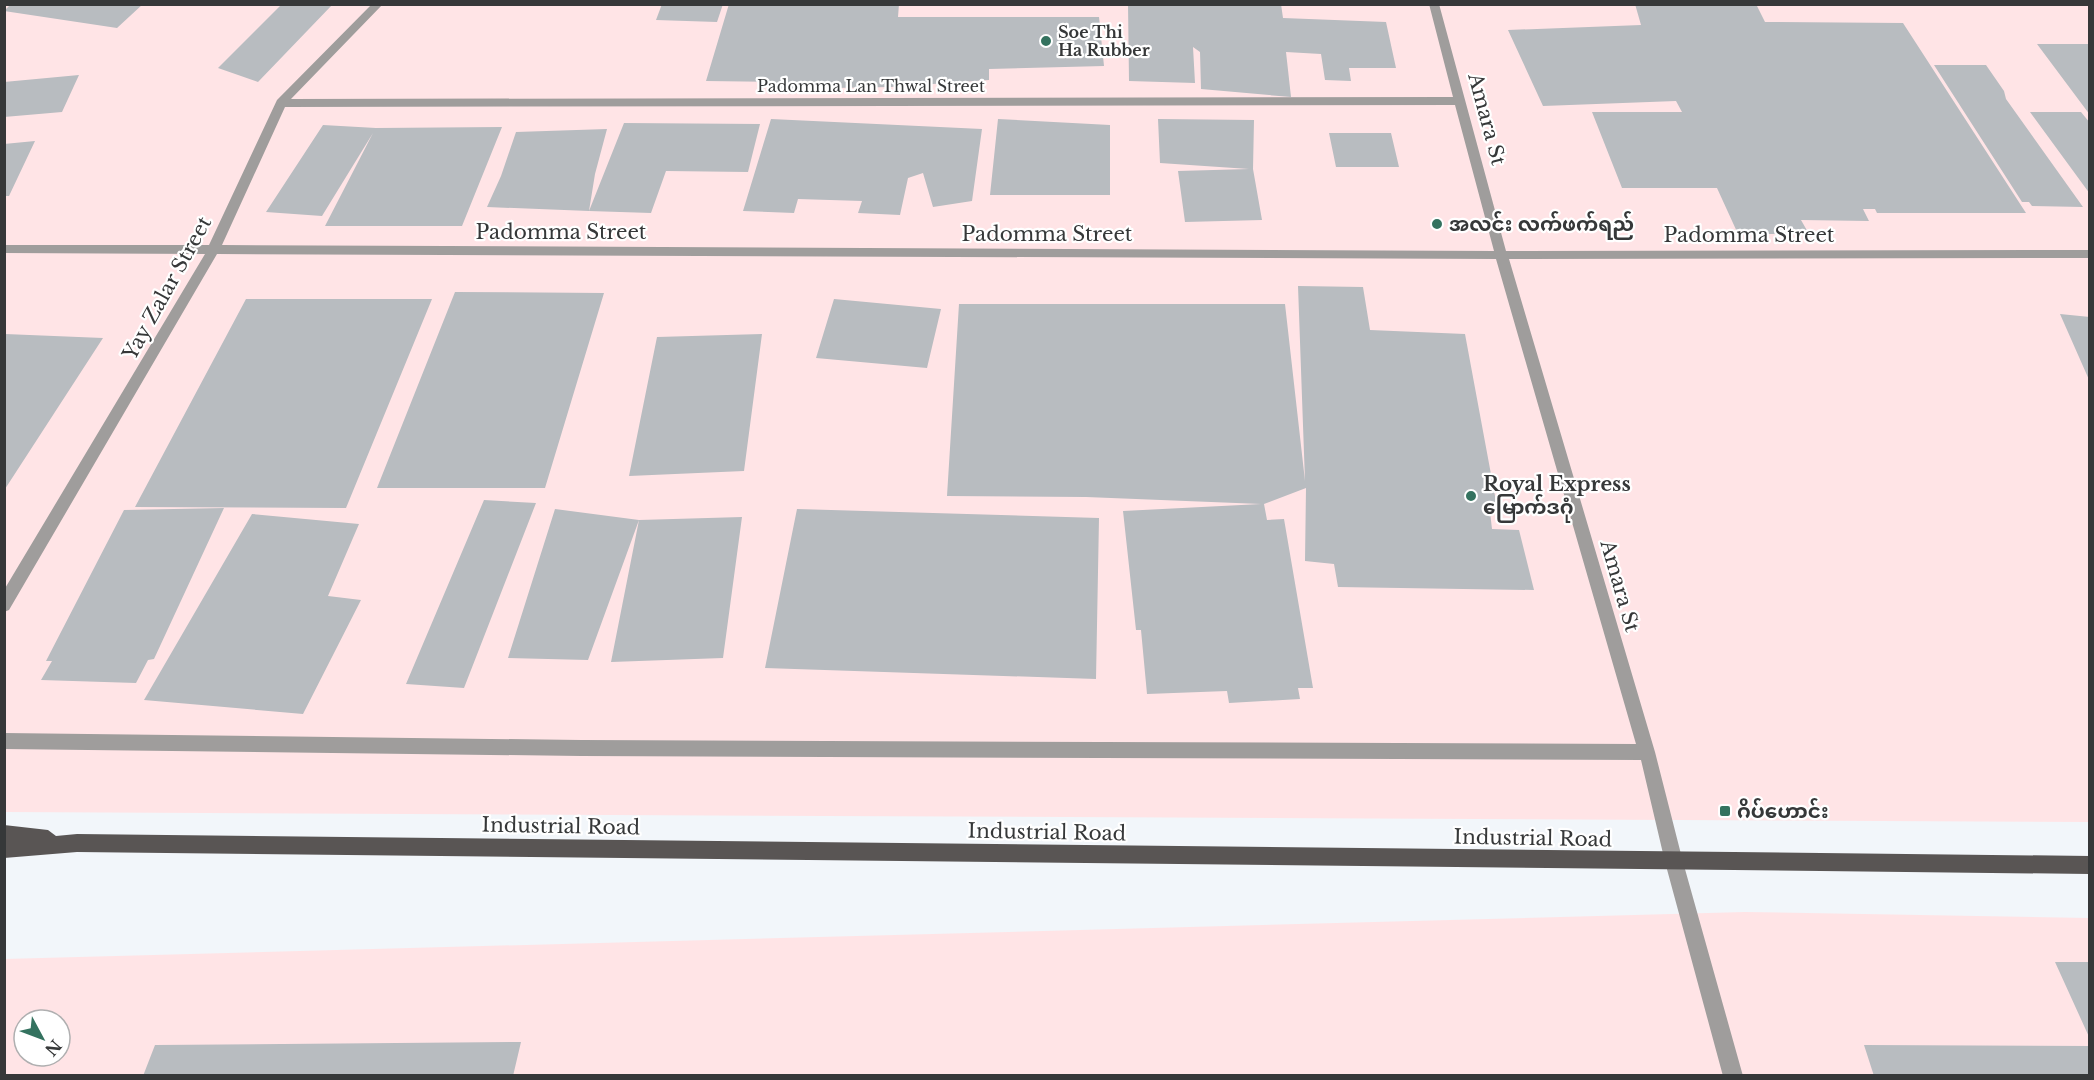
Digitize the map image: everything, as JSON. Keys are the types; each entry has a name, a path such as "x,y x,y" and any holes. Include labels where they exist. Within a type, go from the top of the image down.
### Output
{"main road":[{"path":"4,833 77,843"},
{"name":"Industrial Road","path":"4,849 77,843 2090,865"}],"street":[{"name":"Yay Zalar Street","path":"4,605 213,251 281,103 378,4"},
{"name":"Amara St","path":"1434,4 1501,255 1647,752 1674,862 1733,1076"},
{"name":"Padomma Lan Thwal Street","path":"281,103 1460,101"},
{"name":"Padomma Street","path":"4,249 1501,255 2090,254"},
{"path":"4,741 581,748 1647,752"}],"shaded area":[{"path":"5,5 2089,5 2089,822 5,812"},
{"path":"1745,912 2089,918 2089,1075 5,1075 4,959"}],"building":[{"path":"11,4 143,4 117,28 4,11"},
{"path":"282,4 333,4 258,82 218,68"},
{"path":"662,4 723,4 717,22 656,20"},
{"path":"729,4 899,4 898,17 1099,17 1104,66 989,69 989,80 891,87 774,89 775,82 706,81"},
{"path":"1128,4 1281,4 1283,18 1386,22 1396,68 1349,68 1351,81 1325,80 1321,54 1286,52 1291,97 1201,89 1200,52 1193,47 1195,83 1129,81"},
{"path":"1635,4 1756,4 1765,22 1903,23 2026,213 1877,213 1875,209 1863,209 1869,221 1801,220 1809,234 1738,234 1717,188 1622,188 1592,112 1682,112 1676,101 1543,106 1508,30 1641,25"},
{"path":"2037,44 2090,44 2090,115"},
{"path":"1934,65 1986,65 2004,91 2006,99 2083,207 2032,206 2029,202 2022,202"},
{"path":"79,75 62,112 4,117 4,82"},
{"path":"2030,112 2081,112 2090,123 2090,194"},
{"path":"771,119 982,129 972,201 933,207 923,173 908,178 900,215 858,213 862,201 798,199 794,213 743,211"},
{"path":"998,119 1110,125 1110,195 990,195"},
{"path":"1158,119 1254,120 1253,169 1262,220 1185,222 1178,171 1249,169 1160,163"},
{"path":"624,123 760,124 748,172 666,171 651,213 589,211"},
{"path":"323,125 376,128 502,127 462,226 325,226 373,133 322,216 266,212"},
{"path":"607,129 595,174 589,211 487,207 501,176 516,132"},
{"path":"1329,133 1391,133 1399,167 1336,167"},
{"path":"35,141 9,196 4,196 4,144"},
{"path":"1298,286 1363,287 1370,330 1465,334 1498,512 1490,512 1492,529 1519,530 1534,590 1338,587 1334,564 1305,561 1306,488 1264,504 1267,520 1284,519 1313,688 1298,688 1300,699 1229,703 1227,691 1147,694 1141,630 1136,630 1123,511 1261,504 1086,497 947,496 959,304 1285,304 1305,481"},
{"path":"455,292 604,293 545,488 377,488"},
{"path":"246,299 432,299 346,508 135,507"},
{"path":"834,299 941,309 927,368 816,358"},
{"path":"2060,314 2090,317 2090,382"},
{"path":"5,334 103,338 5,489"},
{"path":"762,334 744,471 629,476 657,337"},
{"path":"484,500 536,503 464,688 406,684"},
{"path":"224,508 154,659 148,660 136,683 41,680 52,661 46,661 124,510"},
{"path":"555,509 639,520 588,660 508,658"},
{"path":"797,509 1099,518 1096,679 765,668"},
{"path":"252,514 359,524 328,596 361,600 303,714 144,700"},
{"path":"742,517 723,658 611,662 639,520"},
{"path":"2055,962 2090,962 2090,1039"},
{"path":"521,1042 513,1076 143,1076 155,1045"},
{"path":"1864,1045 2090,1046 2090,1076 1874,1076"}],"place":[{"name":"Soe Thi Ha Rubber","path":"1046,41"},
{"name":"အလင်း လက်ဖက်ရည်","path":"1437,224"},
{"name":"Royal Express မြောက်ဒဂုံ","path":"1471,496"},
{"name":"ဂိပ်ဟောင်း","path":"1725,811"}]}
